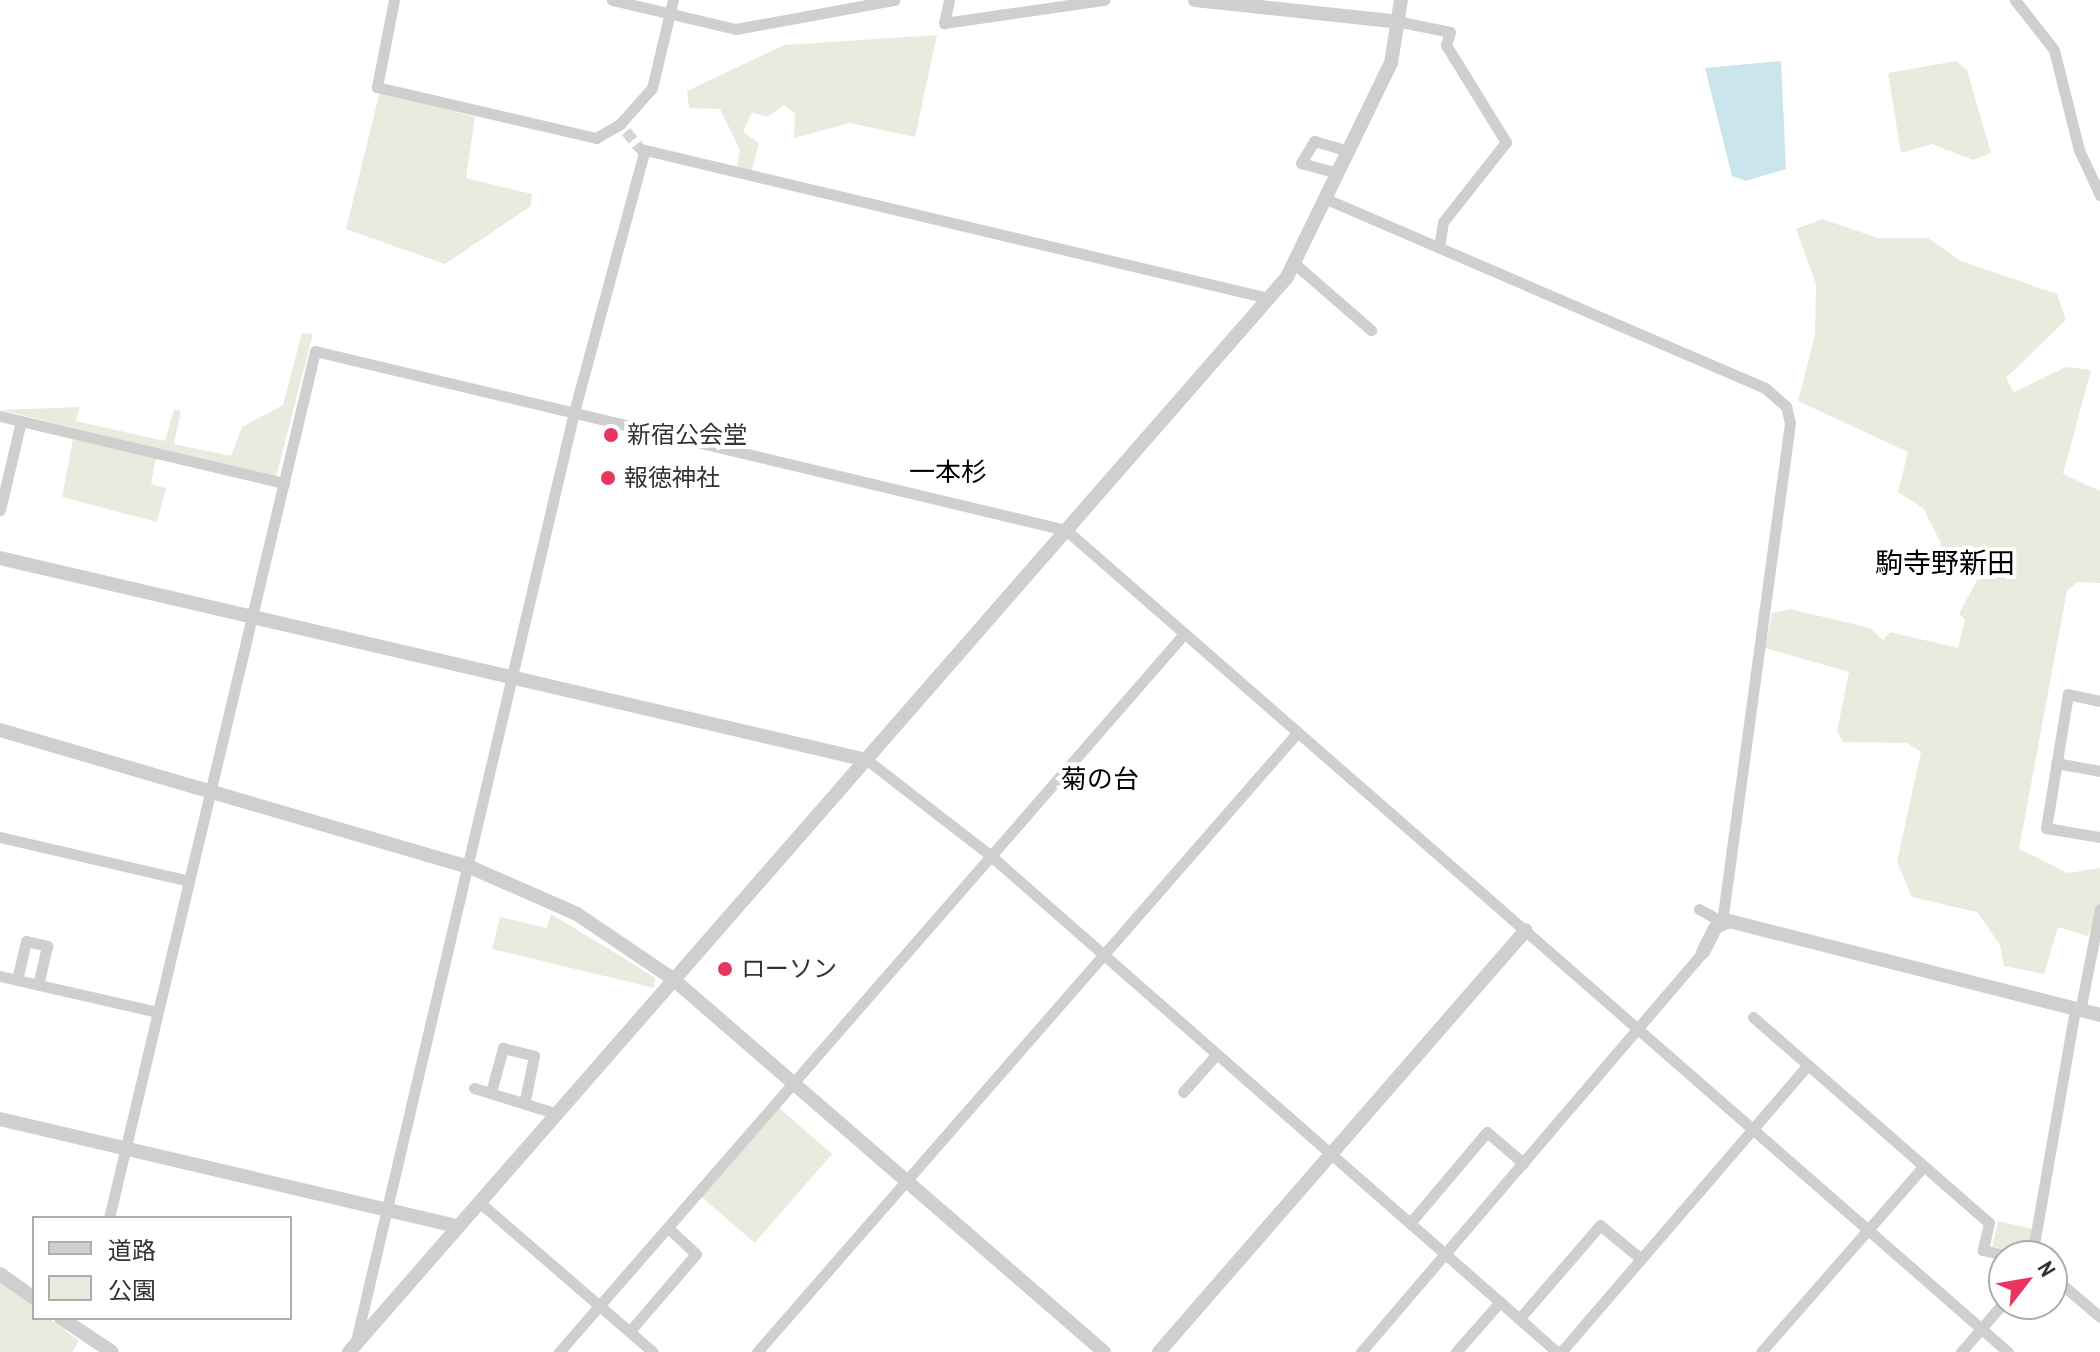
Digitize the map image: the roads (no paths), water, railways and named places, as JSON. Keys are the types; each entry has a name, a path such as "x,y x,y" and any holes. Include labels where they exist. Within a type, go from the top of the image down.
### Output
{"street":[{"path":"394,0 377,87 586,137 623,128 652,88 673,0"},
{"path":"612,0 669,14 751,28 894,0"},
{"path":"949,0 944,23 1104,0"},
{"path":"1195,0 1401,22 1450,32 1446,45 1506,142 1443,222 1439,248"},
{"path":"352,1349 1295,264 1391,63 1401,22 1401,0"},
{"path":"2015,0 2054,50 2079,150 2100,195"},
{"path":"1338,173 1301,163 1314,141 1349,151"},
{"path":"352,1349 389,1209 574,412 642,150 1268,298"},
{"path":"1324,198 1765,388 1786,406 1790,423 1722,922 1703,952 1639,1031 1361,1352"},
{"path":"1295,264 1371,330"},
{"path":"109,1216 315,351 1066,530 2008,1352"},
{"path":"0,416 284,483"},
{"path":"0,510 21,421"},
{"path":"0,558 867,760 991,856 1559,1352 1807,1066"},
{"path":"559,1352 1184,634"},
{"path":"2100,701 2068,694 2046,828 2100,837"},
{"path":"0,730 470,867 577,914 673,979 1104,1352"},
{"path":"757,1352 1297,733"},
{"path":"2056,763 2100,771"},
{"path":"0,837 189,881"},
{"path":"1699,909 1722,922 2100,1015"},
{"path":"2035,1240 2077,1010 2100,909"},
{"path":"1159,1352 1526,930"},
{"path":"17,980 26,941 47,946 38,985"},
{"path":"0,976 157,1012"},
{"path":"1753,1017 1989,1223 1983,1250 1988,1251"},
{"path":"491,1092 503,1048 534,1056 525,1100"},
{"path":"1183,1092 1216,1055"},
{"path":"474,1088 525,1100 555,1113"},
{"path":"0,1119 456,1226"},
{"path":"1410,1223 1487,1132 1523,1163"},
{"path":"1761,1352 1924,1166"},
{"path":"478,1201 653,1352"},
{"path":"1519,1319 1600,1225 1641,1259"},
{"path":"630,1331 696,1254 668,1228"},
{"path":"0,1274 32,1297"},
{"path":"2068,1290 2100,1317"},
{"path":"1456,1352 1500,1302"},
{"path":"1961,1352 1989,1320"},
{"path":"83,1325 112,1352"}],"water":[{"path":"1781,61 1786,169 1746,181 1732,176 1705,68"}],"tunnel":[{"path":"626,131 640,148"}],"place":[{"name":"新宿公会堂","path":"611,435"},
{"name":"報徳神社","path":"608,478"},
{"name":"ローソン","path":"725,969"}],"district":[{"name":"一本杉","path":"948,472"},
{"name":"駒寺野新田","path":"1945,563"},
{"name":"菊の台","path":"1100,779"}]}
